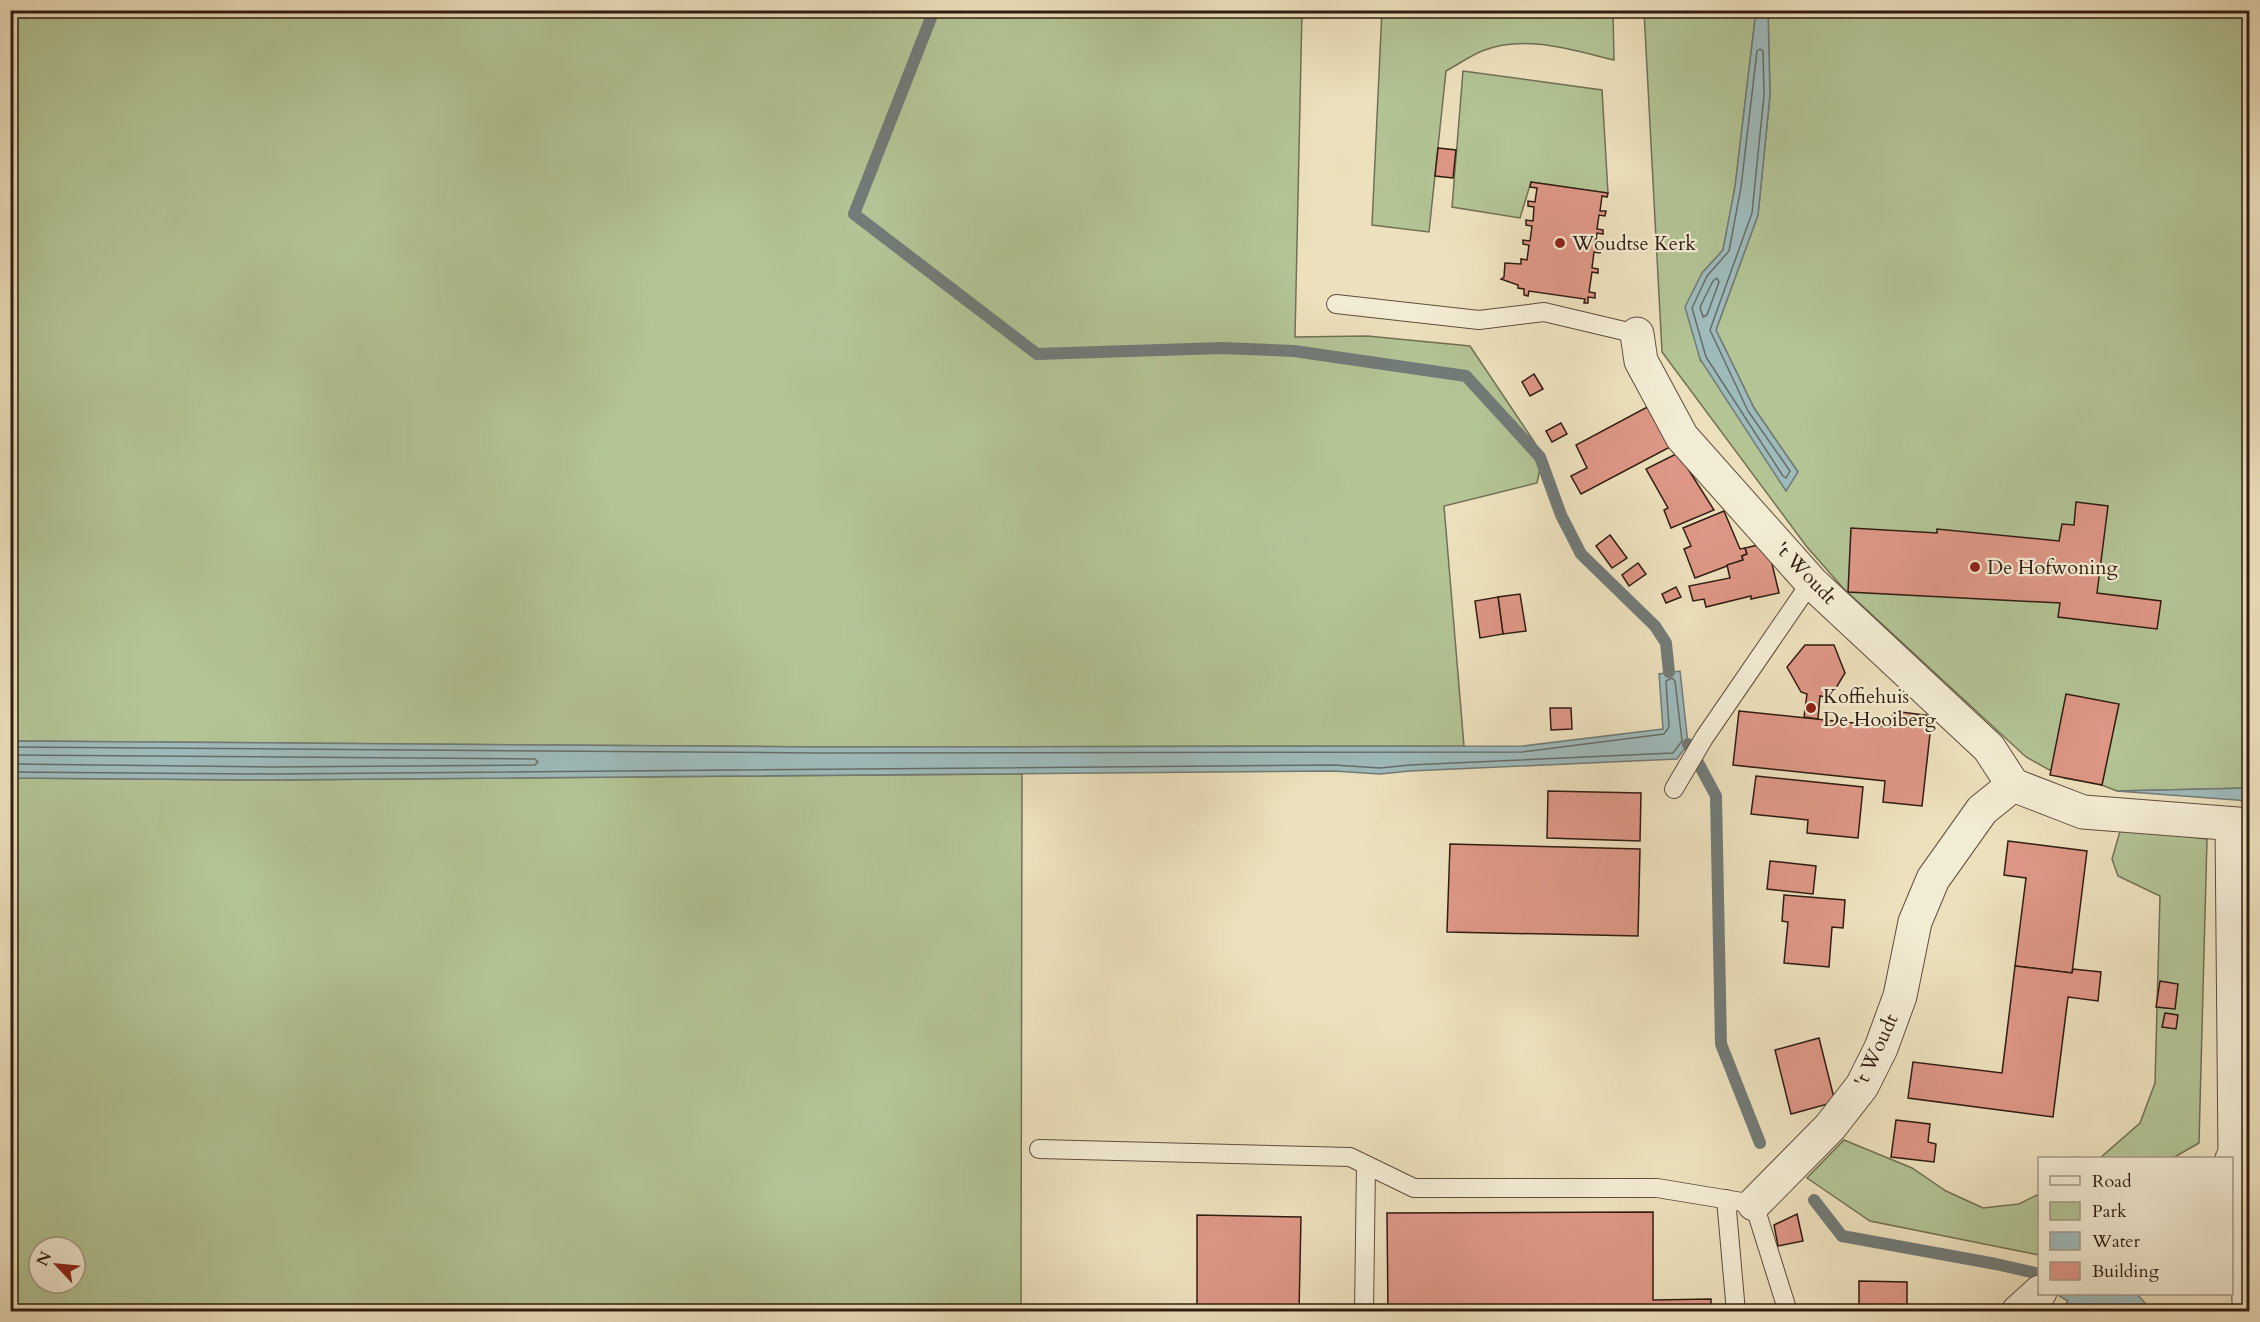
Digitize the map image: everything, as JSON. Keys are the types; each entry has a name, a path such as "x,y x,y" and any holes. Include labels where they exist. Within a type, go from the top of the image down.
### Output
{"street":[{"name":"'t Woudt","path":"1637,334 1641,361 1682,437 1811,582 1989,748 2013,785 1982,810 1933,879 1916,922 1900,996 1881,1048 1862,1086 1830,1127 1740,1202"},
{"path":"2013,785 2083,812 2241,825 2233,1157"}],"lane":[{"path":"1336,304 1479,320 1544,312 1637,334"},
{"path":"1674,789 1704,738 1811,582"},
{"path":"1039,1149 1350,1157 1414,1188 1657,1188 1740,1202"},
{"path":"2233,1157 2242,1311"},
{"path":"1363,1310 1366,1165"},
{"path":"1736,1311 1740,1202"},
{"path":"1740,1202 1788,1311"}],"green space":[{"path":"1382,10 1613,11 1614,60 1548,45 1515,44 1482,51 1446,71 1429,232 1372,225"},
{"path":"11,11 1302,11 1295,337 1367,336 1470,346 1535,443 1540,469 1537,483 1444,506 1464,746 816,747 11,741"},
{"path":"1644,11 1756,11 1735,187 1723,250 1702,273 1700,360 1798,472 1754,408 1716,330 1758,215 1770,95 1768,11 2249,11 2249,788 2117,791 2099,784 2064,778 2026,757 1843,588 1807,547 1662,352"},
{"path":"1463,71 1602,90 1608,193 1531,182 1520,218 1452,207"},
{"path":"1022,774 1021,1311 11,1312 11,778 271,780"},
{"path":"2121,828 2207,839 2199,1143 2175,1157 2101,1157 2140,1123 2155,1083 2160,896 2118,876 2112,859"},
{"path":"1844,1140 1912,1168 1946,1191 1983,1208 2019,1204 2038,1194 2038,1255 1870,1221 1807,1178"}],"water":[{"path":"1756,11 1768,11 1770,95 1758,215 1716,330 1754,408 1798,472 1786,491 1700,359 1685,307 1702,273 1723,250 1735,187"},
{"path":"1680,671 1688,744 1677,759 1380,774 1334,771 271,780 11,778 11,741 816,747 1523,746 1663,729 1659,674"},
{"path":"2249,788 2249,801 2117,791"},
{"path":"2058,1295 2138,1295 2152,1311 2061,1311 2068,1301"}],"building":[{"path":"1438,148 1456,150 1453,178 1435,176"},
{"name":"Woudtse Kerk","path":"1531,182 1608,193 1607,197 1602,196 1600,211 1606,211 1605,216 1599,215 1597,229 1603,230 1603,234 1597,233 1595,248 1601,249 1600,253 1594,252 1592,268 1598,269 1598,273 1592,272 1589,292 1595,293 1595,298 1588,297 1588,303 1584,303 1585,299 1529,291 1528,296 1524,295 1524,289 1501,279 1504,277 1505,263 1521,264 1521,259 1527,260 1529,245 1523,244 1523,240 1530,241 1532,226 1526,225 1526,220 1533,221 1534,207 1528,206 1528,201 1535,202 1537,188 1530,187"},
{"path":"1534,374 1543,389 1530,396 1522,382"},
{"path":"1651,405 1672,446 1581,494 1571,476 1587,468 1576,445"},
{"path":"1561,423 1567,434 1552,442 1546,431"},
{"path":"1678,453 1714,510 1671,528 1664,510 1668,508 1646,469"},
{"name":"De Hofwoning","path":"2076,502 2108,506 2097,593 2161,601 2157,629 2058,617 2060,603 1848,592 1851,528 1937,533 1937,529 2059,541 2062,524 2074,525"},
{"path":"1724,511 1740,549 1745,548 1747,554 1742,556 1743,560 1695,578 1684,549 1691,546 1683,528"},
{"path":"1610,535 1627,558 1612,568 1596,546"},
{"path":"1767,543 1779,593 1751,599 1751,596 1706,607 1704,599 1693,601 1689,586 1730,578 1727,565 1743,560 1742,556 1747,554 1745,548"},
{"path":"1638,563 1646,574 1629,586 1622,575"},
{"path":"1676,587 1681,597 1666,603 1662,594"},
{"path":"1520,594 1526,631 1503,634 1498,597"},
{"path":"1498,597 1503,634 1480,638 1475,601"},
{"path":"1805,645 1834,645 1845,673 1830,698 1820,696 1818,719 1804,717 1807,694 1801,692 1787,667"},
{"path":"2066,694 2119,704 2102,785 2050,775"},
{"path":"1550,708 1571,708 1572,729 1551,730"},
{"path":"1739,711 1891,727 1893,711 1932,716 1922,806 1883,802 1885,781 1733,765"},
{"path":"1756,776 1863,787 1858,838 1807,833 1808,820 1751,814"},
{"path":"1548,791 1641,793 1640,841 1547,838"},
{"path":"2008,841 2087,851 2072,973 2015,966 2026,878 2004,875"},
{"path":"1450,844 1640,849 1638,936 1447,932"},
{"path":"1770,861 1816,866 1813,894 1767,889"},
{"path":"1784,895 1845,900 1843,928 1832,927 1829,967 1784,963 1788,922 1782,921"},
{"path":"2015,966 2072,973 2073,969 2101,972 2098,1001 2068,997 2053,1117 1908,1098 1913,1062 2002,1073"},
{"path":"2160,981 2178,984 2175,1009 2156,1007"},
{"path":"2165,1013 2178,1015 2176,1029 2162,1027"},
{"path":"1819,1038 1835,1102 1791,1114 1775,1050"},
{"path":"1896,1120 1930,1124 1928,1142 1936,1144 1934,1162 1891,1157"},
{"path":"1653,1212 1653,1300 1711,1299 1711,1312 1388,1312 1387,1213"},
{"path":"1797,1214 1803,1241 1778,1246 1774,1225"},
{"path":"1197,1215 1301,1217 1299,1312 1197,1312"},
{"path":"1859,1281 1907,1282 1907,1312 1859,1312"}],"waterway":[{"path":"934,10 854,214 1037,354 1222,348 1294,351 1466,376 1540,457 1561,515 1581,554 1655,626 1666,643 1669,672"},
{"path":"1688,744 1716,796 1721,1044 1760,1143"},
{"path":"1814,1200 1842,1236 2038,1274"}],"place":[{"name":"Woudtse Kerk","path":"1560,243"},
{"name":"De Hofwoning","path":"1975,567"},
{"name":"Koffiehuis De Hooiberg","path":"1811,708"}]}
